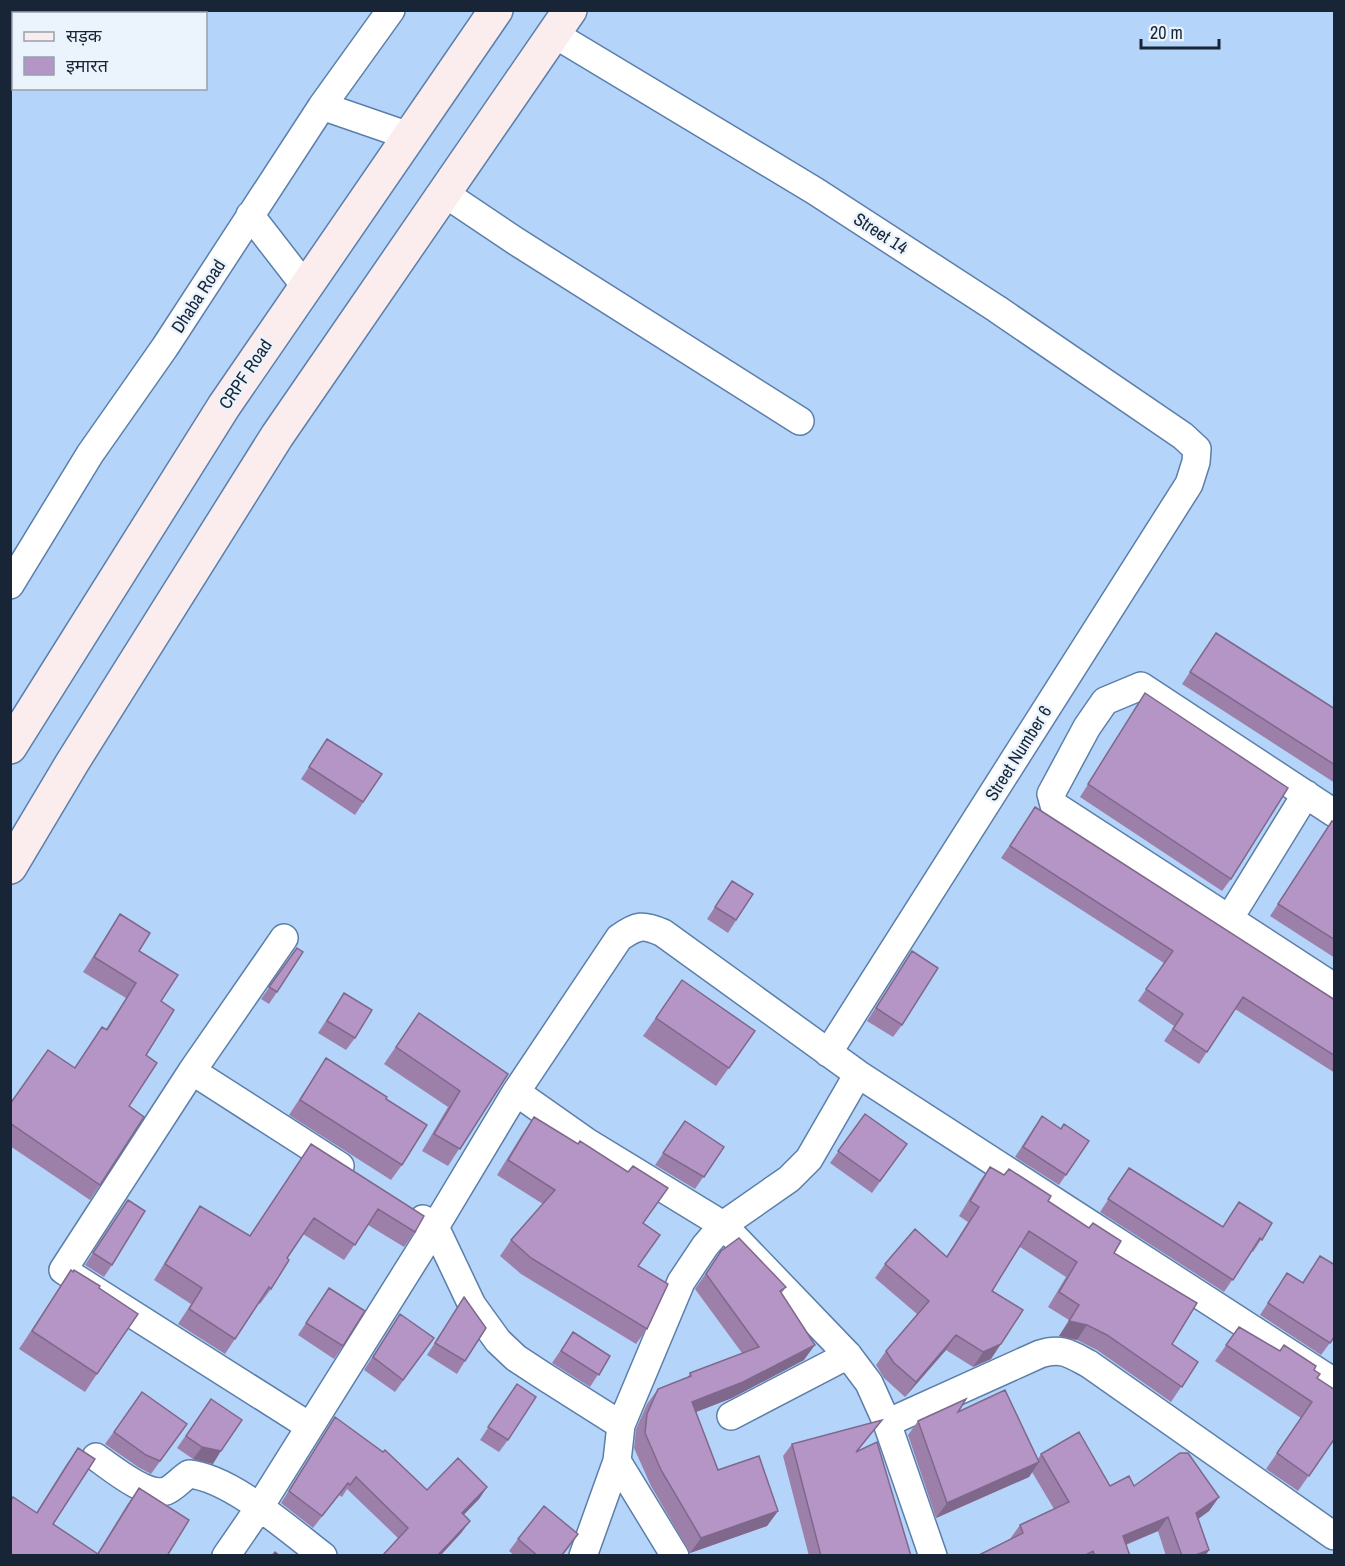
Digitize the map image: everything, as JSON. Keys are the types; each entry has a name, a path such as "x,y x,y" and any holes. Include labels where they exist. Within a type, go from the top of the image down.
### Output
{"street":[{"name":"Dhaba Road","path":"10,585 90,454 165,347 322,106 392,10"},
{"name":"CRPF Road","path":"10,747 224,406 496,10"},
{"path":"10,867 78,753 277,436 562,22"},
{"name":"Street 14","path":"562,22 1007,316 1183,436 1197,449"},
{"path":"322,106 408,136"},
{"path":"444,193 517,242 800,421"},
{"path":"250,215 305,286"},
{"name":"Street Number 6","path":"828,1053 1189,484 1196,462 1197,449"},
{"path":"1335,813 1141,686 1105,701 1087,727 1051,794 1054,805 1335,987"},
{"path":"1229,919 1306,794"},
{"path":"226,1556 259,1508 435,1227 516,1092 619,938 630,930 647,926 663,933 858,1074 1335,1382"},
{"path":"284,938 192,1071 63,1270 309,1426"},
{"path":"192,1071 359,1178"},
{"path":"584,1556 617,1461 621,1425 681,1282 705,1246 723,1225 789,1179 809,1159 858,1074"},
{"path":"516,1092 586,1142 723,1225 848,1355 869,1383 887,1423 933,1556"},
{"path":"398,1203 435,1227 472,1305 498,1341 516,1358 621,1425"},
{"path":"887,1423 1040,1354 1054,1350 1067,1352 1089,1364 1335,1536"},
{"path":"731,1416 848,1355"},
{"path":"96,1457 139,1486 152,1491 167,1491 189,1474 201,1475 217,1482 259,1508 323,1556"},
{"path":"617,1461 675,1556"}],"building":[{"path":"1216,633 1335,709 1335,765 1190,672"},
{"path":"1145,693 1288,788 1231,879 1088,784"},
{"path":"327,739 382,774 363,802 309,767"},
{"path":"1035,807 1335,1000 1335,1056 1243,997 1207,1052 1173,1029 1183,1014 1146,989 1173,951 1010,846"},
{"path":"1332,821 1335,822 1335,940 1278,904"},
{"path":"732,881 753,894 736,920 715,907"},
{"path":"120,914 150,933 139,951 178,975 161,1001 174,1010 146,1055 157,1063 129,1106 144,1117 100,1185 10,1123 10,1104 48,1050 75,1068 102,1027 107,1030 136,983 94,957"},
{"path":"297,948 303,952 277,992 269,987"},
{"path":"912,951 938,968 902,1025 876,1008"},
{"path":"682,980 755,1031 729,1068 656,1018"},
{"path":"344,993 372,1010 355,1038 327,1021"},
{"path":"419,1013 508,1074 460,1149 434,1134 460,1091 396,1047"},
{"path":"326,1058 427,1125 402,1165 300,1100"},
{"path":"865,1114 907,1144 880,1181 838,1151"},
{"path":"1042,1116 1061,1129 1064,1124 1089,1141 1066,1175 1023,1147"},
{"path":"534,1117 578,1144 580,1141 628,1172 633,1166 668,1188 643,1223 660,1235 638,1266 668,1284 647,1329 531,1258 511,1240 555,1190 508,1160"},
{"path":"685,1121 724,1147 704,1177 663,1153"},
{"path":"311,1144 424,1216 415,1232 378,1209 355,1245 314,1218 287,1258 289,1260 271,1289 269,1287 235,1339 189,1309 202,1288 165,1264 200,1206 250,1236"},
{"path":"990,1167 1004,1175 1009,1169 1051,1196 1048,1201 1089,1228 1093,1223 1121,1241 1114,1253 1197,1303 1172,1344 1198,1362 1182,1387 1107,1335 1087,1325 1069,1321 1079,1305 1059,1292 1077,1262 1029,1231 992,1291 1023,1310 1001,1344 983,1352 956,1335 916,1382 894,1363 886,1351 929,1301 885,1264 915,1229 947,1257 979,1207 970,1201"},
{"path":"1129,1168 1223,1227 1239,1202 1272,1223 1233,1280 1108,1199"},
{"path":"128,1200 145,1211 112,1265 93,1253"},
{"path":"739,1238 786,1287 780,1291 815,1345 743,1382 692,1402 718,1470 759,1456 778,1511 701,1538 661,1470 645,1433 647,1414 658,1389 691,1376 690,1373 759,1347 706,1274 721,1251"},
{"path":"1320,1256 1335,1265 1335,1336 1330,1343 1268,1303 1287,1273 1303,1283"},
{"path":"71,1270 100,1286 99,1288 138,1314 97,1374 32,1331"},
{"path":"329,1288 365,1311 343,1346 306,1323"},
{"path":"464,1297 486,1328 465,1361 435,1343"},
{"path":"400,1314 434,1338 403,1380 373,1357"},
{"path":"1239,1327 1280,1351 1284,1345 1316,1366 1314,1370 1320,1374 1317,1378 1335,1390 1335,1438 1309,1476 1277,1453 1312,1402 1226,1345"},
{"path":"573,1332 610,1356 599,1375 561,1351"},
{"path":"517,1384 536,1397 508,1440 488,1427"},
{"path":"1005,1390 1039,1462 947,1503 918,1421 966,1399 958,1412"},
{"path":"142,1392 187,1424 160,1461 146,1455 114,1432"},
{"path":"211,1399 242,1420 221,1451 202,1447 186,1436"},
{"path":"335,1417 383,1452 385,1450 427,1490 458,1458 487,1487 462,1513 470,1521 437,1556 382,1556 408,1528 356,1477 350,1485 348,1483 322,1516 289,1491"},
{"path":"882,1420 856,1452 877,1442 911,1556 821,1556 792,1444"},
{"path":"1079,1432 1110,1486 1129,1476 1134,1486 1180,1453 1188,1453 1219,1497 1196,1513 1209,1550 1193,1556 1182,1556 1168,1517 1123,1536 1130,1556 1095,1556 1093,1551 1084,1556 977,1556 1023,1533 1020,1525 1069,1502 1041,1454"},
{"path":"78,1448 95,1459 53,1524 98,1554 139,1488 189,1520 167,1556 10,1556 10,1501 13,1497 37,1513"},
{"path":"544,1506 578,1534 561,1556 538,1556 518,1539"}]}
